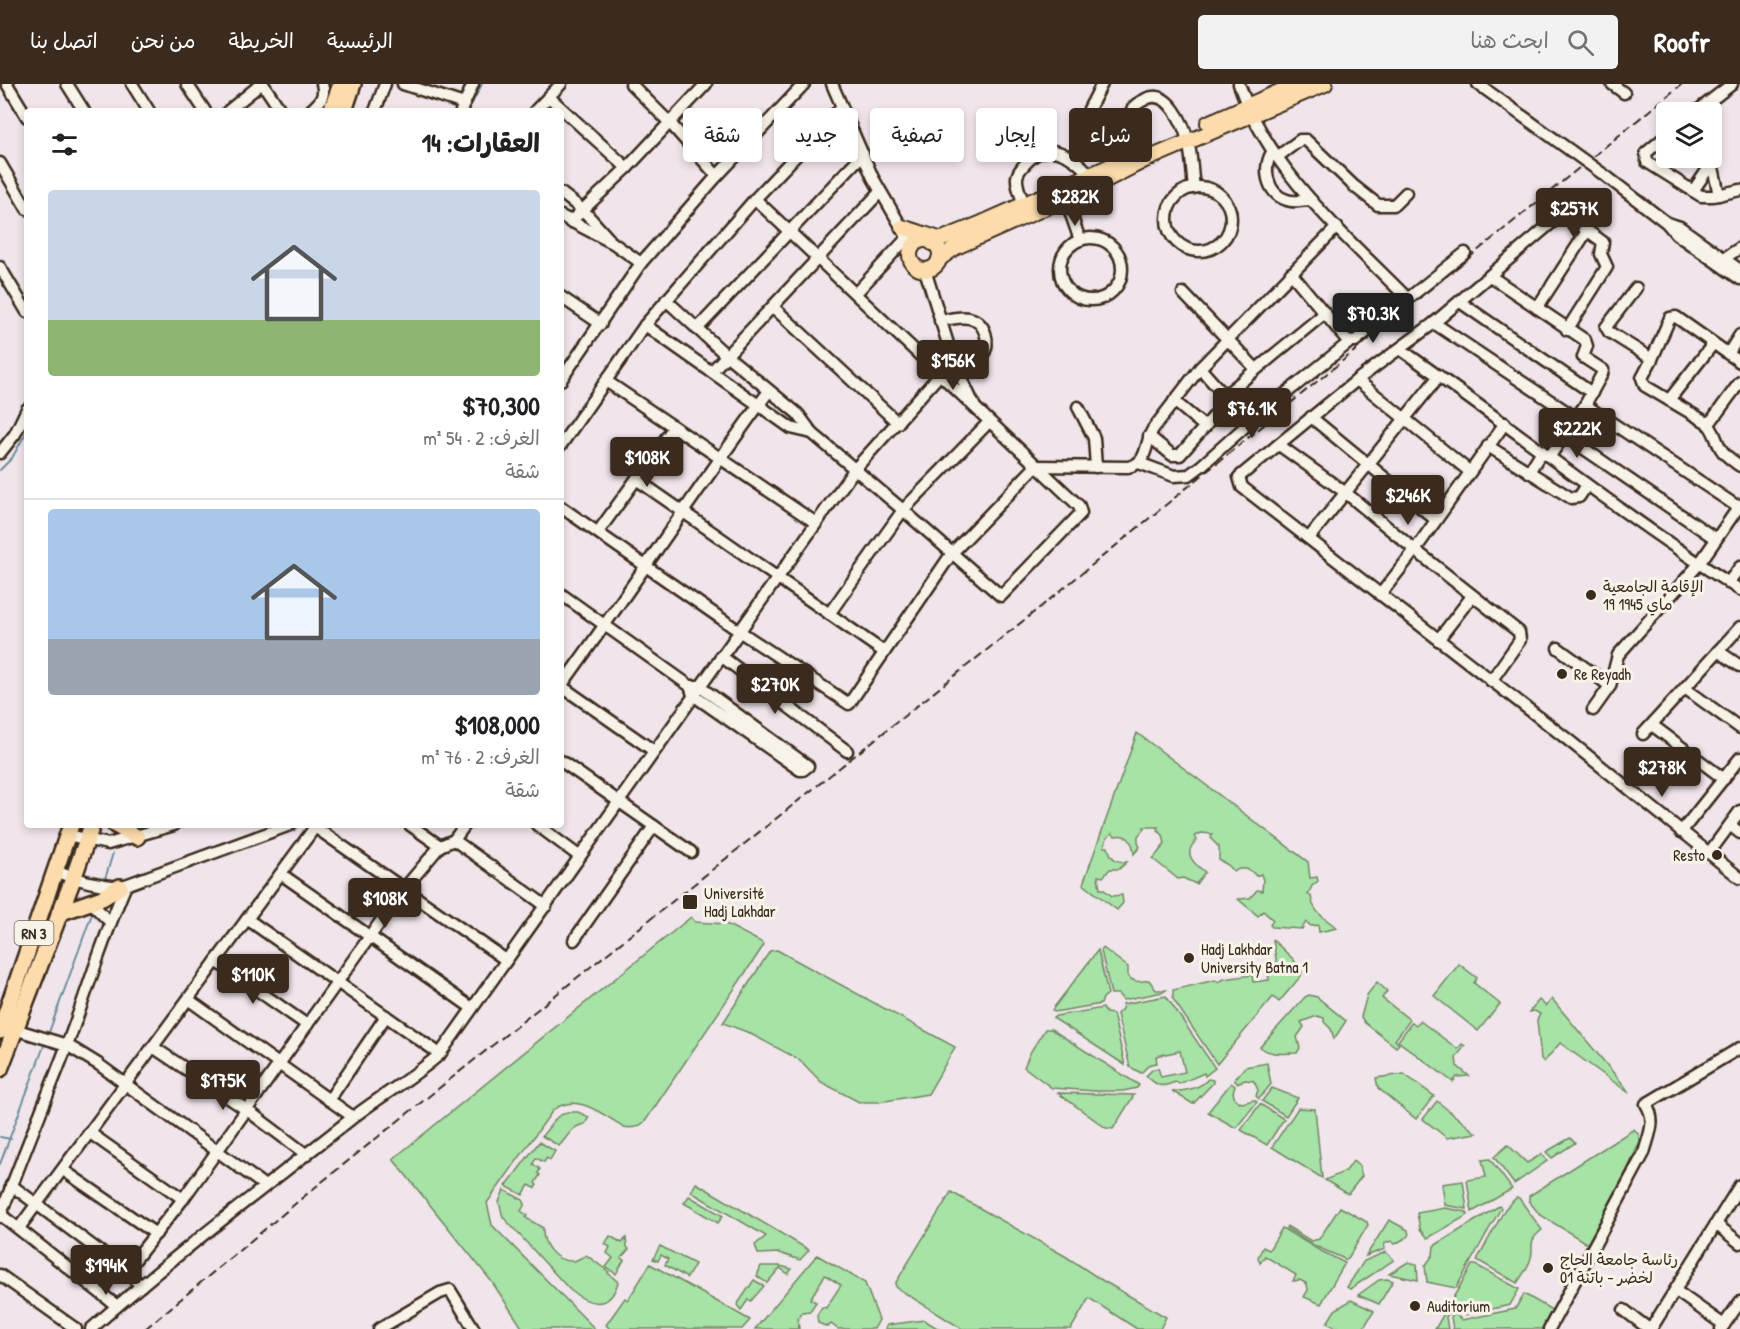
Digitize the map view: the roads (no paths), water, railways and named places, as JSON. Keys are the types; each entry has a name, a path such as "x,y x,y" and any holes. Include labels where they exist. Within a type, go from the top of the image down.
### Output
{"highway":[{"path":"345,108 353,84"},
{"path":"331,89 331,108"},
{"path":"120,828 137,837"},
{"name":"RN 3","path":"14,1031 55,871 69,830"},
{"name":"RN 3","path":"0,1069 89,832"},
{"path":"59,913 102,898 123,886"}],"main road":[{"path":"1152,152 1250,110 1325,84"},
{"path":"1250,110 1289,85"},
{"path":"907,237 938,241 1024,204 1063,193 1090,175 1126,162"},
{"path":"939,258 956,247 1063,193 1130,162"},
{"path":"907,237 938,241"},
{"path":"907,237 913,265 925,270 936,265 939,258 938,241"}],"street":[{"path":"7,84 24,112"},
{"path":"67,84 82,108"},
{"path":"132,84 147,108"},
{"path":"187,84 203,108"},
{"path":"232,108 262,84 279,108"},
{"path":"376,108 385,84"},
{"path":"403,84 462,108 473,84"},
{"path":"538,108 561,84"},
{"path":"631,84 670,123 717,176"},
{"path":"566,219 583,210 627,168 706,84"},
{"path":"564,375 642,263 717,176 804,84"},
{"path":"832,84 880,192 907,237 856,293"},
{"path":"1090,108 1102,84"},
{"path":"1239,84 1250,110 1275,154 1311,200 1408,299"},
{"path":"1478,84 1607,177 1667,223 1676,234 1740,270"},
{"path":"1612,84 1624,93"},
{"path":"1710,102 1732,84"},
{"path":"313,108 331,89"},
{"path":"1132,108 1153,96 1162,98 1173,107 1186,137 1194,188"},
{"path":"549,97 561,108"},
{"path":"564,441 645,325 755,199 842,107"},
{"path":"564,111 627,168"},
{"path":"1311,200 1287,200 1274,190 1266,169 1268,158 1300,140 1306,140 1378,206 1394,205 1406,193"},
{"path":"1656,144 1646,153 1645,159 1656,166"},
{"path":"1024,204 1019,192 1017,177 1035,155 1054,150 1059,151 1078,162 1090,175"},
{"path":"697,328 863,154"},
{"path":"0,164 24,204"},
{"path":"1658,168 1706,197 1740,190"},
{"path":"1693,191 1706,168"},
{"path":"1713,168 1719,195"},
{"path":"1194,188 1208,188 1220,194 1228,205 1232,218 1226,237 1217,247 1204,251 1191,250 1179,244 1170,234 1167,221 1169,208 1176,196 1194,188"},
{"path":"712,371 880,192"},
{"path":"1063,193 1080,240"},
{"path":"564,194 583,210 613,243"},
{"path":"666,300 726,355 798,414 812,433 1001,596 1081,513 1079,506 755,199"},
{"path":"1567,330 1607,267 1601,254 1603,242 1561,214 1460,302 1357,380 1239,477 1240,483 1242,487 1567,739 1740,878"},
{"path":"566,219 613,243 642,263"},
{"path":"1667,223 1680,227 1709,248 1740,279"},
{"path":"1139,464 1149,436 1200,368 1337,227"},
{"path":"1537,308 1587,231"},
{"path":"1093,238 1106,242 1116,250 1121,261 1122,274 1117,286 1102,299 1089,300 1076,297 1066,289 1060,277 1060,264 1065,252 1080,240 1093,238"},
{"path":"1709,248 1724,247 1738,251"},
{"path":"1724,263 1738,251"},
{"path":"564,509 739,631 849,704 952,553 1036,466 1128,467 1139,464 1174,476 1189,475 1249,423 1465,253"},
{"path":"0,267 24,307"},
{"path":"925,270 953,360 977,410"},
{"path":"1291,273 1347,340 1351,341"},
{"path":"1490,276 1585,340 1587,346 1583,357 1603,370 1585,405 1564,435 1529,472"},
{"path":"1636,288 1606,327 1652,359"},
{"path":"1183,293 1256,369"},
{"path":"564,299 601,324"},
{"path":"1460,302 1592,393"},
{"path":"773,307 898,423"},
{"path":"1149,436 1176,456 1180,455 1205,428 1227,397 1256,369 1325,313"},
{"path":"1740,362 1673,316 1642,378 1645,386 1709,424 1724,454 1740,466"},
{"path":"940,321 969,318 977,321 983,328 987,346 984,354 960,375"},
{"path":"1434,323 1575,418"},
{"path":"645,325 791,428 812,433"},
{"path":"1728,354 1740,335"},
{"path":"1669,400 1713,344"},
{"path":"1400,349 1505,423 1587,485 1740,590"},
{"path":"91,1329 265,1185 440,1054 654,751 694,689 721,656 854,470 953,360"},
{"path":"1200,368 1249,423"},
{"path":"1309,538 1439,376"},
{"path":"1357,380 1469,471"},
{"path":"606,381 816,523"},
{"path":"1709,424 1740,382"},
{"path":"564,682 606,626 645,565 769,391"},
{"path":"1174,401 1205,428"},
{"path":"1585,405 1739,506 1699,564 1618,655 1610,686 1593,710"},
{"path":"1078,407 1094,438 1096,467"},
{"path":"0,453 15,434 24,415"},
{"path":"1311,417 1436,520"},
{"path":"830,614 903,510 989,422"},
{"path":"1380,595 1505,423"},
{"path":"598,532 674,427"},
{"path":"1564,435 1716,539"},
{"path":"1279,445 1346,493 1520,634 1520,640 1491,681"},
{"path":"1488,446 1571,498 1579,497 1587,485"},
{"path":"636,479 884,652"},
{"path":"1728,583 1740,567"},
{"path":"564,596 694,689 808,766 800,770 694,689"},
{"path":"1438,640 1472,596"},
{"path":"1643,734 1740,627"},
{"path":"1558,648 1610,686"},
{"path":"1718,651 1740,666"},
{"path":"721,656 847,751"},
{"path":"564,688 654,751"},
{"path":"1686,689 1740,728"},
{"path":"1652,725 1724,779"},
{"path":"1681,832 1740,758"},
{"path":"564,763 691,852"},
{"path":"1709,853 1740,811"},
{"path":"1730,825 1740,833"},
{"path":"574,940 654,826"},
{"path":"69,830 89,832 108,844 165,828"},
{"path":"55,871 96,885 123,886 282,828"},
{"path":"20,1228 313,828"},
{"path":"317,828 506,960"},
{"path":"414,828 440,846"},
{"path":"126,1271 183,1199 403,890 440,846 454,840 463,828"},
{"path":"541,828 579,856"},
{"path":"454,840 546,906"},
{"path":"281,873 472,1008"},
{"path":"117,1306 20,1228 0,1216 62,1044 123,886"},
{"path":"90,902 110,922"},
{"path":"247,919 440,1054"},
{"path":"216,961 307,1024"},
{"path":"189,1000 353,1117"},
{"path":"330,1100 386,1016"},
{"path":"14,1031 62,1044 125,1084 265,1185"},
{"path":"153,1047 247,1110 307,1155"},
{"path":"1549,1329 1644,1153 1652,1128 1652,1114 1646,1104 1740,1048"},
{"path":"90,1133 183,1199"},
{"path":"63,1170 156,1234"},
{"path":"11,1185 126,1271 141,1286"},
{"path":"1624,1310 1650,1329 1676,1291 1740,1185"},
{"path":"1716,1225 1738,1239"},
{"path":"0,1275 76,1329"},
{"path":"379,1329 440,1293 450,1290 474,1329"},
{"path":"1676,1291 1722,1327 1740,1302"}],"waterway":[{"path":"470,108 482,84"},
{"path":"0,470 12,458 24,436"},
{"path":"105,879 113,853"},
{"path":"48,1035 93,911"},
{"path":"0,1164 45,1043"},
{"path":"0,1137 11,1139"}],"railway":[{"path":"145,1329 313,1189 1043,605 1682,84"}],"place":[{"name":"الإقامة الجامعية 19 ماي 1945","path":"1591,595"},
{"name":"Re Reyadh","path":"1562,674"},
{"name":"Resto","path":"1717,855"},
{"name":"Université Hadj Lakhdar","path":"690,902"},
{"name":"Hadj Lakhdar University Batna 1","path":"1189,958"},
{"name":"رئاسة جامعة الحاج لخضر - باتنة 01","path":"1548,1268"},
{"name":"Auditorium","path":"1415,1306"}]}
